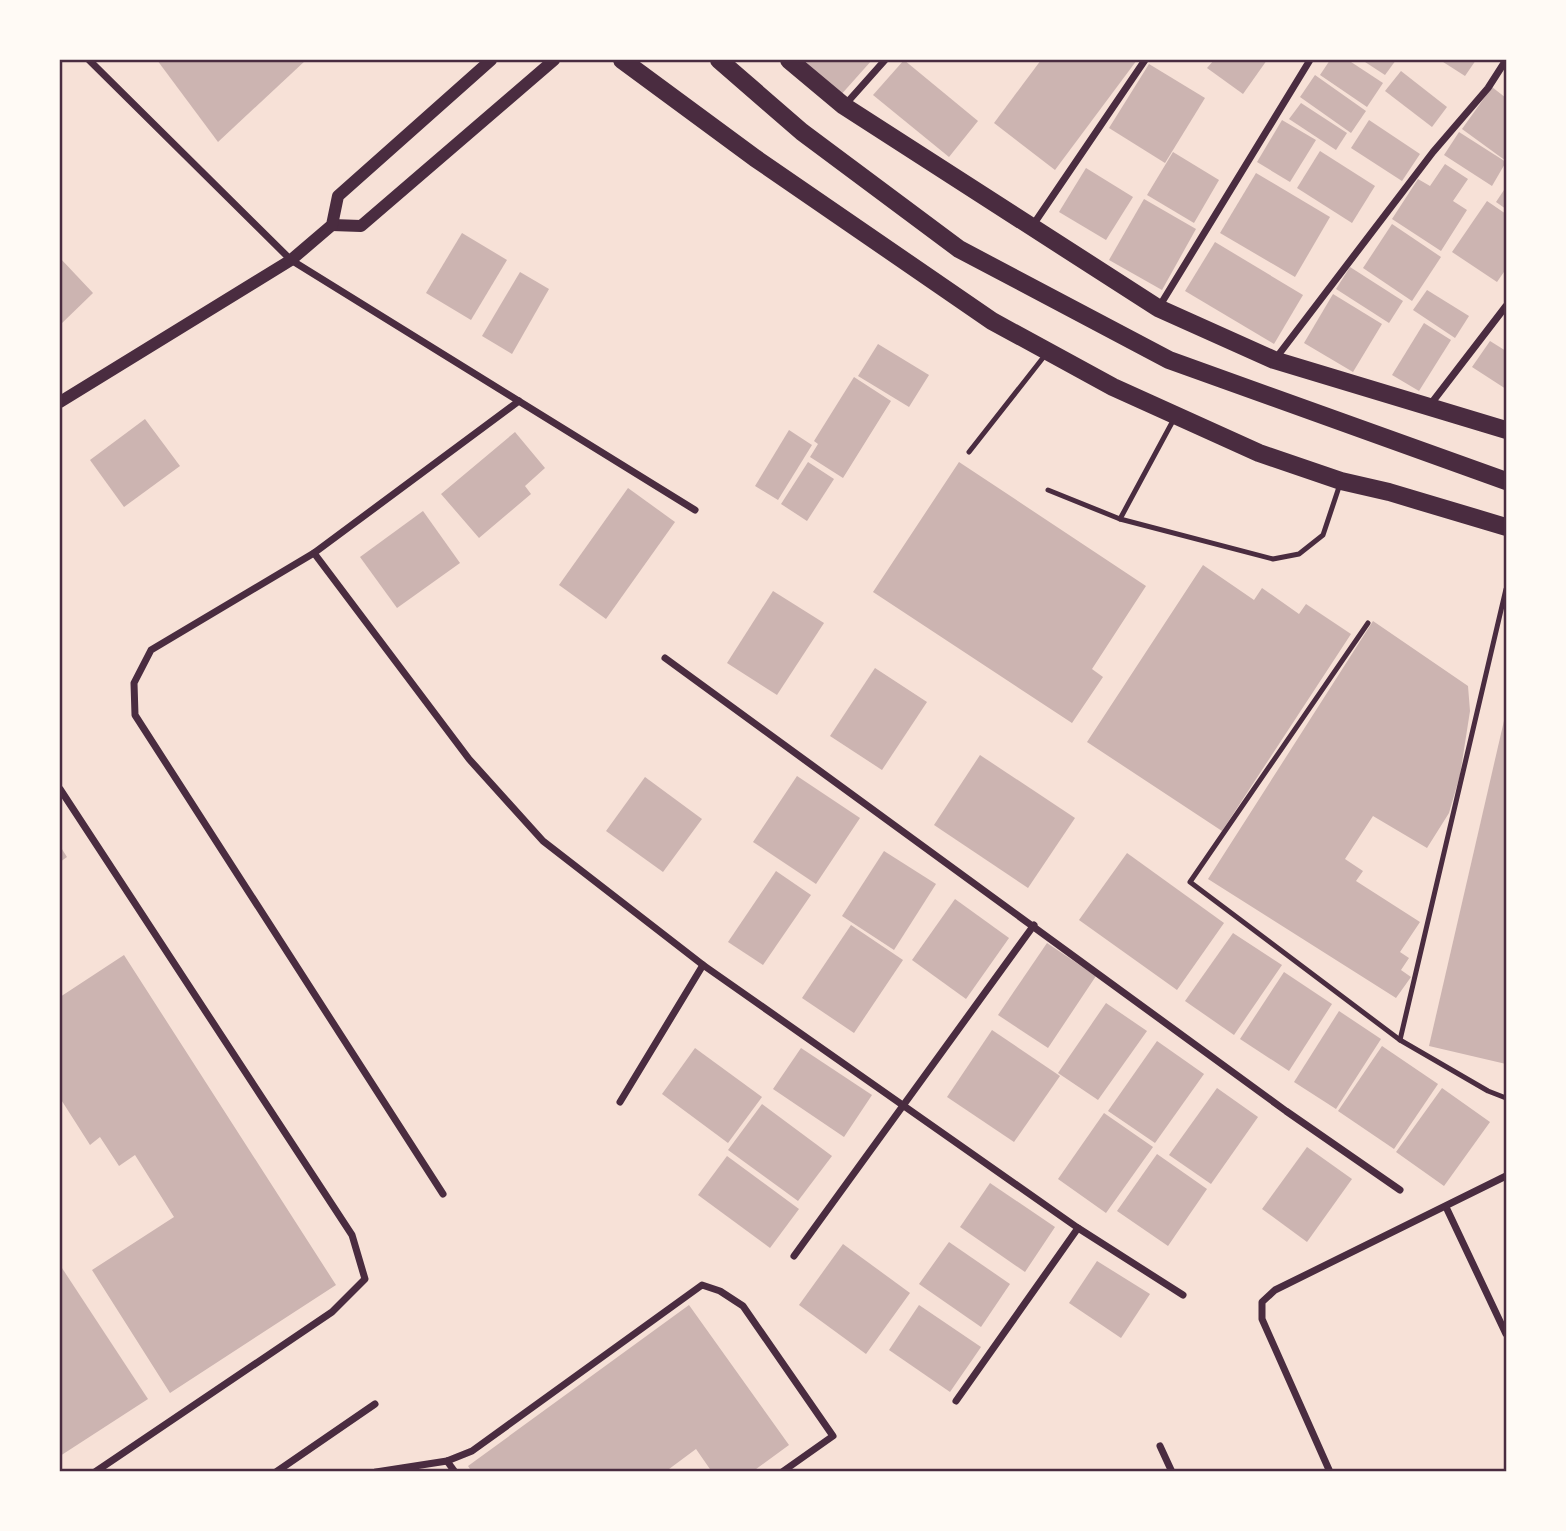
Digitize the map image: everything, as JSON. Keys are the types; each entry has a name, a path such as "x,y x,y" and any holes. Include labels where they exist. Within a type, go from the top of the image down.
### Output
{"main road":[{"path":"622,60 822,205 992,321 1113,387 1259,453 1341,481 1390,492 1507,527"},
{"path":"719,60 802,132 959,249 1169,360 1507,481"},
{"path":"789,60 844,106 1033,225 1158,308 1274,360 1507,430"}],"street":[{"path":"89,60 291,260 695,510"},
{"path":"60,402 291,260 332,225 338,196 491,60"},
{"path":"332,225 361,226 554,60"},
{"path":"844,106 885,60"},
{"path":"1033,225 1145,60"},
{"path":"1158,308 1310,60"},
{"path":"1274,360 1433,152 1488,88 1507,60"},
{"path":"1427,408 1507,306"},
{"path":"443,1194 135,715 134,683 151,650 314,553 519,401"},
{"path":"314,553 469,758 543,841 703,965 1077,1228 1183,1295"},
{"path":"665,658 1286,1111 1400,1190"},
{"path":"60,789 352,1235 365,1279 332,1312 95,1472"},
{"path":"794,1256 1034,925"},
{"path":"620,1102 703,965"},
{"path":"1330,1472 1262,1319 1262,1302 1275,1290 1507,1176"},
{"path":"1446,1208 1507,1334"},
{"path":"956,1401 1077,1228"},
{"path":"376,1472 447,1461 472,1451 702,1285 720,1291 743,1306 833,1436 782,1472"},
{"path":"276,1472 375,1404"},
{"path":"1160,1446 1172,1472"},
{"path":"447,1461 455,1472"}],"lane":[{"path":"969,452 1048,352"},
{"path":"1119,519 1176,415"},
{"path":"1048,491 1119,519 1273,559 1299,554 1323,535 1341,481"},
{"path":"1400,1040 1507,589"},
{"path":"1368,623 1190,882 1400,1040 1488,1091 1507,1098"}],"building":[{"path":"157,60 306,60 218,142"},
{"path":"796,60 872,60 839,97"},
{"path":"904,60 978,121 949,157 873,95"},
{"path":"1041,60 1137,60 1055,170 994,123"},
{"path":"1214,60 1267,60 1243,94 1207,68"},
{"path":"1330,60 1348,60 1383,83 1367,107 1320,75"},
{"path":"1362,60 1396,60 1385,75"},
{"path":"1440,60 1476,60 1465,76"},
{"path":"1149,64 1205,98 1165,163 1109,128"},
{"path":"1401,71 1447,107 1432,127 1385,91"},
{"path":"1315,75 1366,111 1351,133 1300,97"},
{"path":"1492,87 1506,98 1506,161 1462,129"},
{"path":"1301,103 1347,133 1336,150 1289,119"},
{"path":"1282,120 1316,140 1290,182 1257,162"},
{"path":"1369,120 1420,154 1402,181 1351,148"},
{"path":"1459,132 1506,162 1492,186 1444,155"},
{"path":"1320,151 1375,186 1352,223 1297,188"},
{"path":"1173,152 1219,180 1194,223 1147,195"},
{"path":"1445,164 1468,179 1453,201 1467,210 1441,251 1392,219 1418,179 1430,186"},
{"path":"1086,168 1133,197 1106,240 1059,212"},
{"path":"1256,173 1330,217 1295,277 1220,233"},
{"path":"1506,187 1506,209 1496,202"},
{"path":"1144,199 1196,229 1162,290 1109,260"},
{"path":"1487,201 1506,214 1506,269 1497,282 1452,252"},
{"path":"1392,224 1441,257 1412,301 1363,268"},
{"path":"462,233 507,260 471,320 426,293"},
{"path":"1215,242 1303,295 1274,344 1185,291"},
{"path":"60,258 93,293 60,325"},
{"path":"1350,267 1403,301 1389,323 1336,289"},
{"path":"520,272 549,289 512,354 482,336"},
{"path":"1427,290 1469,316 1455,338 1413,310"},
{"path":"1333,294 1382,324 1353,372 1304,343"},
{"path":"1424,323 1451,340 1419,391 1392,375"},
{"path":"1490,341 1506,351 1506,389 1472,367"},
{"path":"878,344 929,375 909,407 858,376"},
{"path":"854,377 891,401 843,478 810,457 818,444 814,441"},
{"path":"145,419 180,466 124,507 90,460"},
{"path":"789,430 812,445 778,500 755,486"},
{"path":"515,432 545,468 525,486 531,494 479,538 441,494"},
{"path":"808,462 834,479 807,521 781,504"},
{"path":"959,462 1146,586 1092,669 1103,677 1072,723 873,592"},
{"path":"628,488 675,522 606,619 559,585"},
{"path":"423,511 460,563 397,608 360,557"},
{"path":"1203,565 1254,600 1262,588 1299,614 1306,604 1351,634 1222,831 1087,742"},
{"path":"773,591 824,623 777,695 727,663"},
{"path":"1373,621 1468,686 1470,711 1460,775 1449,813 1427,848 1373,816 1345,859 1363,871 1356,881 1420,922 1400,952 1409,958 1401,970 1411,977 1396,998 1208,879"},
{"path":"875,668 927,702 882,770 830,736"},
{"path":"1506,712 1506,1064 1429,1046"},
{"path":"980,755 1075,818 1028,888 934,825"},
{"path":"797,776 860,818 816,884 753,842"},
{"path":"645,777 702,819 663,872 606,831"},
{"path":"60,846 67,857 60,862"},
{"path":"884,851 936,884 894,950 842,916"},
{"path":"1127,853 1224,923 1177,990 1079,920"},
{"path":"776,871 811,895 763,965 728,942"},
{"path":"955,899 1009,938 966,999 912,960"},
{"path":"851,925 903,960 854,1033 802,998"},
{"path":"1233,933 1282,965 1234,1035 1185,1001"},
{"path":"1047,943 1096,976 1048,1048 998,1015"},
{"path":"124,955 336,1285 170,1393 92,1270 174,1217 135,1155 119,1166 100,1137 90,1145 60,1098 60,997"},
{"path":"1284,972 1332,1004 1289,1071 1240,1039"},
{"path":"1106,1003 1147,1031 1098,1100 1058,1073"},
{"path":"1339,1011 1381,1039 1336,1109 1294,1082"},
{"path":"992,1030 1060,1076 1014,1142 947,1097"},
{"path":"1157,1041 1204,1074 1155,1143 1108,1111"},
{"path":"1382,1046 1438,1084 1394,1149 1338,1111"},
{"path":"695,1048 762,1097 728,1143 662,1094"},
{"path":"801,1048 872,1095 844,1137 773,1089"},
{"path":"1217,1088 1258,1117 1211,1184 1169,1155"},
{"path":"1442,1088 1490,1122 1444,1186 1396,1152"},
{"path":"762,1104 832,1156 798,1201 728,1150"},
{"path":"1104,1113 1153,1147 1106,1213 1058,1179"},
{"path":"1307,1147 1352,1179 1307,1242 1262,1209"},
{"path":"1157,1154 1207,1189 1168,1246 1117,1211"},
{"path":"727,1156 799,1209 770,1248 698,1195"},
{"path":"990,1183 1055,1227 1025,1272 960,1227"},
{"path":"949,1242 1010,1284 981,1327 919,1284"},
{"path":"843,1244 910,1293 866,1354 799,1305"},
{"path":"1097,1261 1150,1294 1121,1338 1069,1303"},
{"path":"60,1265 148,1399 60,1456"},
{"path":"689,1305 789,1445 752,1472 712,1472 696,1449 665,1472 472,1472 468,1466"},
{"path":"919,1305 981,1347 950,1392 889,1350"}]}
